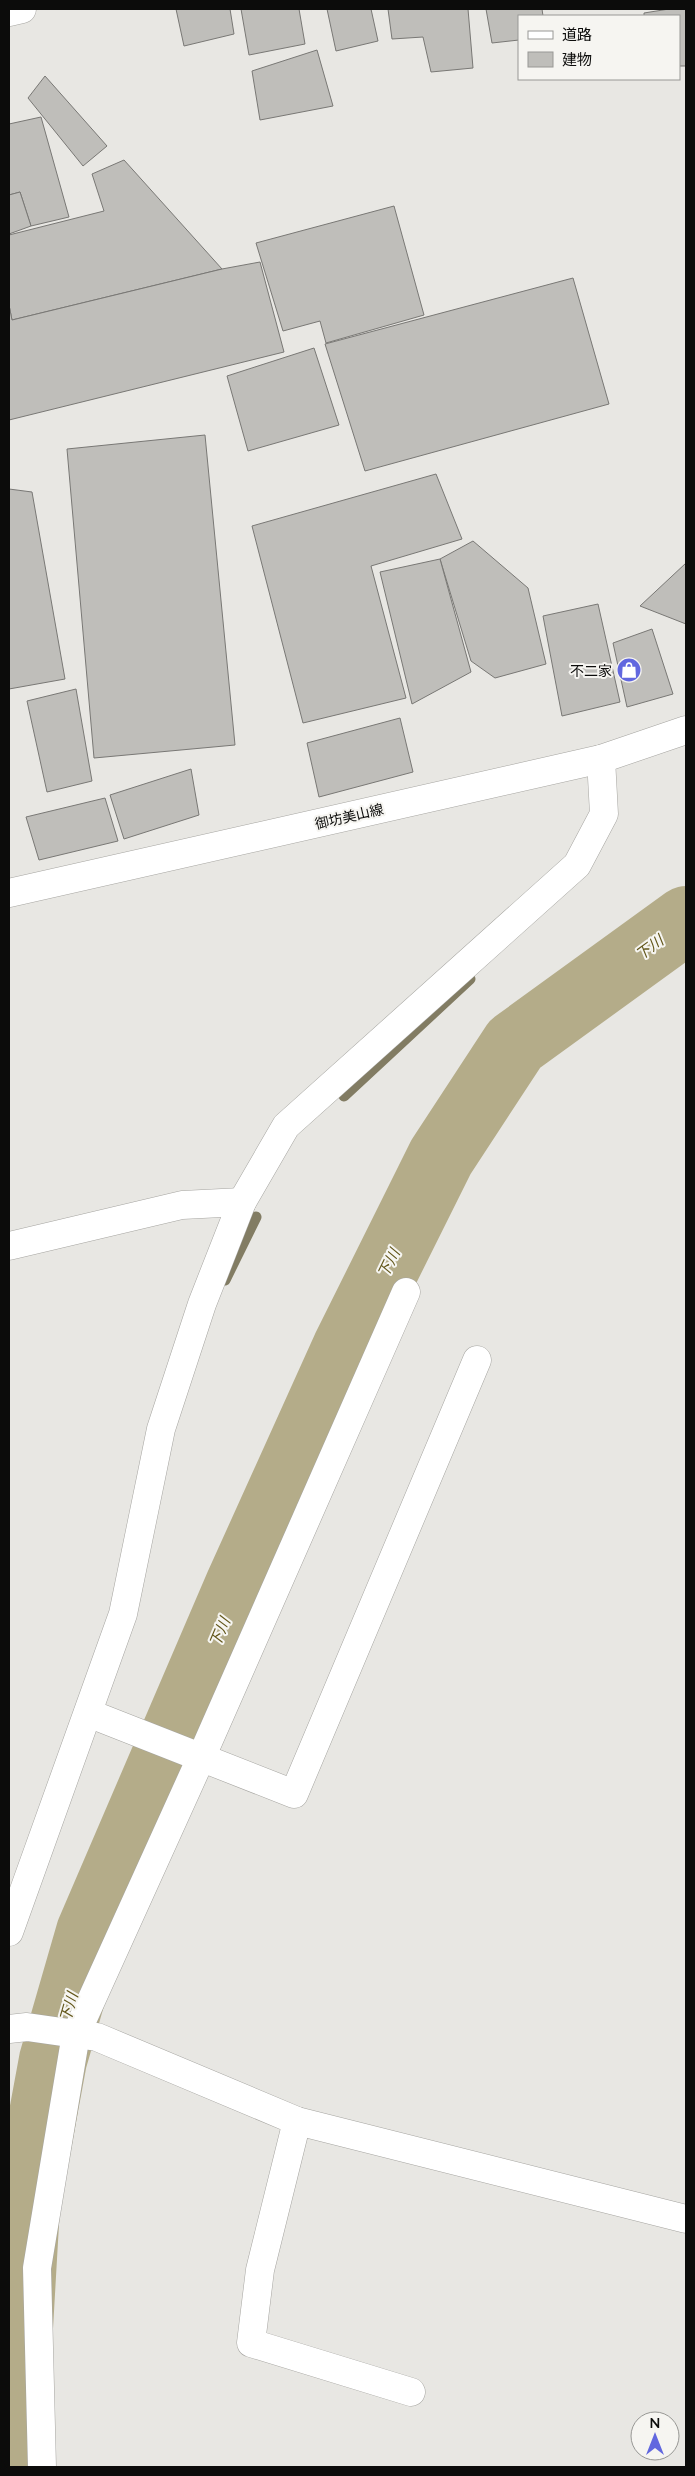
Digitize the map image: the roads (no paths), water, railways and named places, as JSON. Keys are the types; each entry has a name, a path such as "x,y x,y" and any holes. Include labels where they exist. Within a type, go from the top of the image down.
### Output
{"street":[{"path":"9,12 22,9"},
{"name":"御坊美山線","path":"9,894 600,759 686,730"},
{"path":"9,1932 123,1614 161,1429 202,1304 242,1202 286,1126 577,865 604,814 600,759"},
{"path":"9,1246 182,1205 242,1202"},
{"path":"42,2467 37,2268 76,2034 201,1758 406,1292"},
{"path":"88,1712 294,1794 476,1360"},
{"path":"9,2029 28,2027 97,2037 297,2121 686,2219"},
{"path":"297,2121 260,2270 251,2343 411,2392"}],"waterway":[{"name":"下川","path":"11,2467 26,2206 53,2060 90,1932 239,1585 346,1348 441,1157 515,1044 686,920"},
{"path":"344,1096 470,979"},
{"path":"225,1280 256,1217"}],"place":[{"name":"不二家","path":"629,670"}]}
